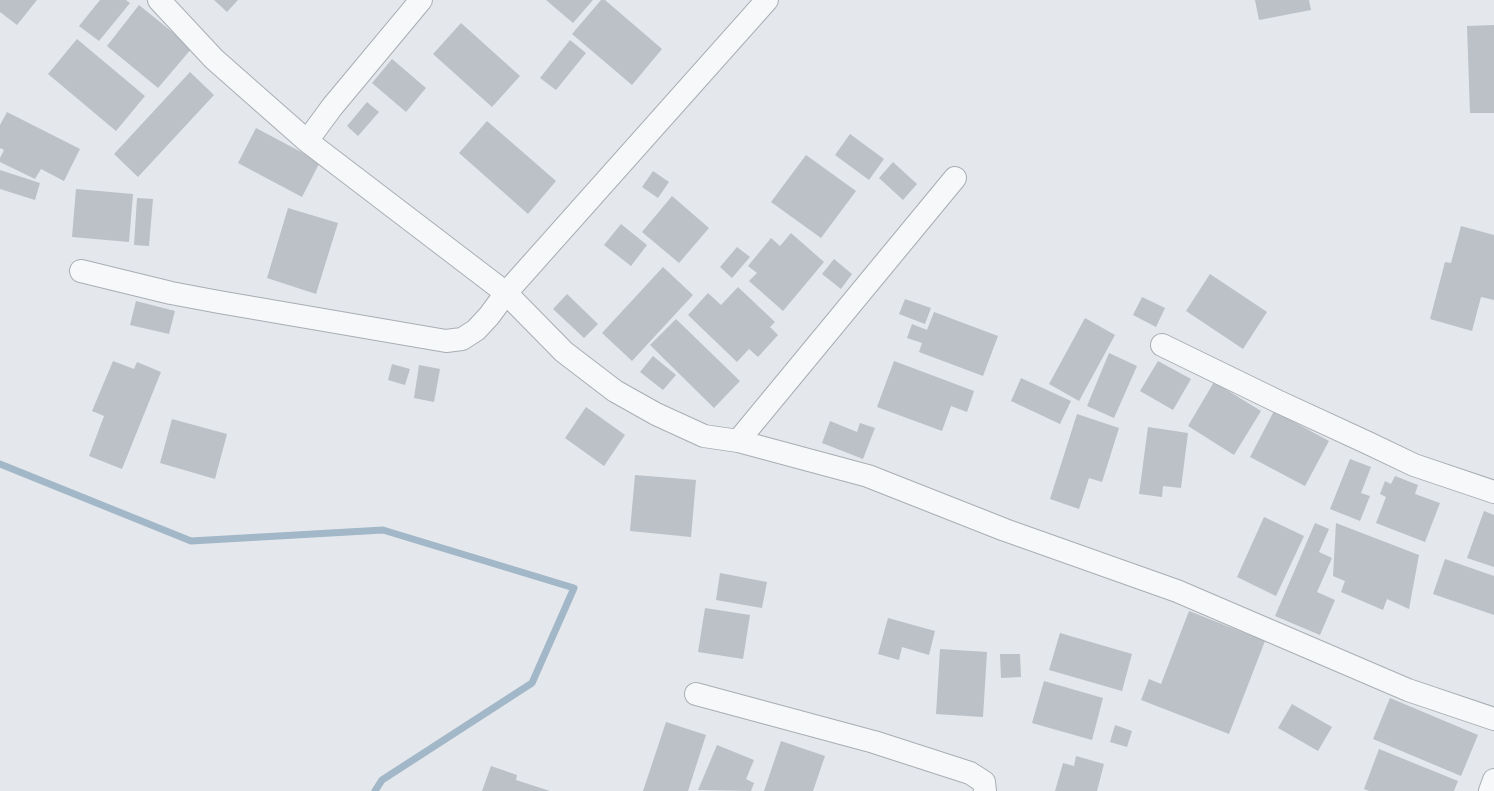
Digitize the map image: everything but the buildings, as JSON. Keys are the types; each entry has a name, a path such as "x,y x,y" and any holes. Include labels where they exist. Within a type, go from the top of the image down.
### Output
{"street":[{"path":"159,0 214,59 307,141 506,293 564,352 615,391 656,414 704,436 738,441 868,476 1005,530 1177,590 1408,690 1494,719"},
{"path":"307,141 332,107 421,0"},
{"path":"81,271 198,298 446,341 462,339 476,330 489,316 506,293 766,0"},
{"path":"738,441 956,178"},
{"path":"1162,345 1276,401 1368,442 1414,465 1494,492"},
{"path":"696,694 874,742 970,773 984,782 985,791"},
{"path":"1490,791 1494,780"}],"waterway":[{"path":"0,464 191,541 383,530 574,588 532,683 382,780 375,791"}]}
